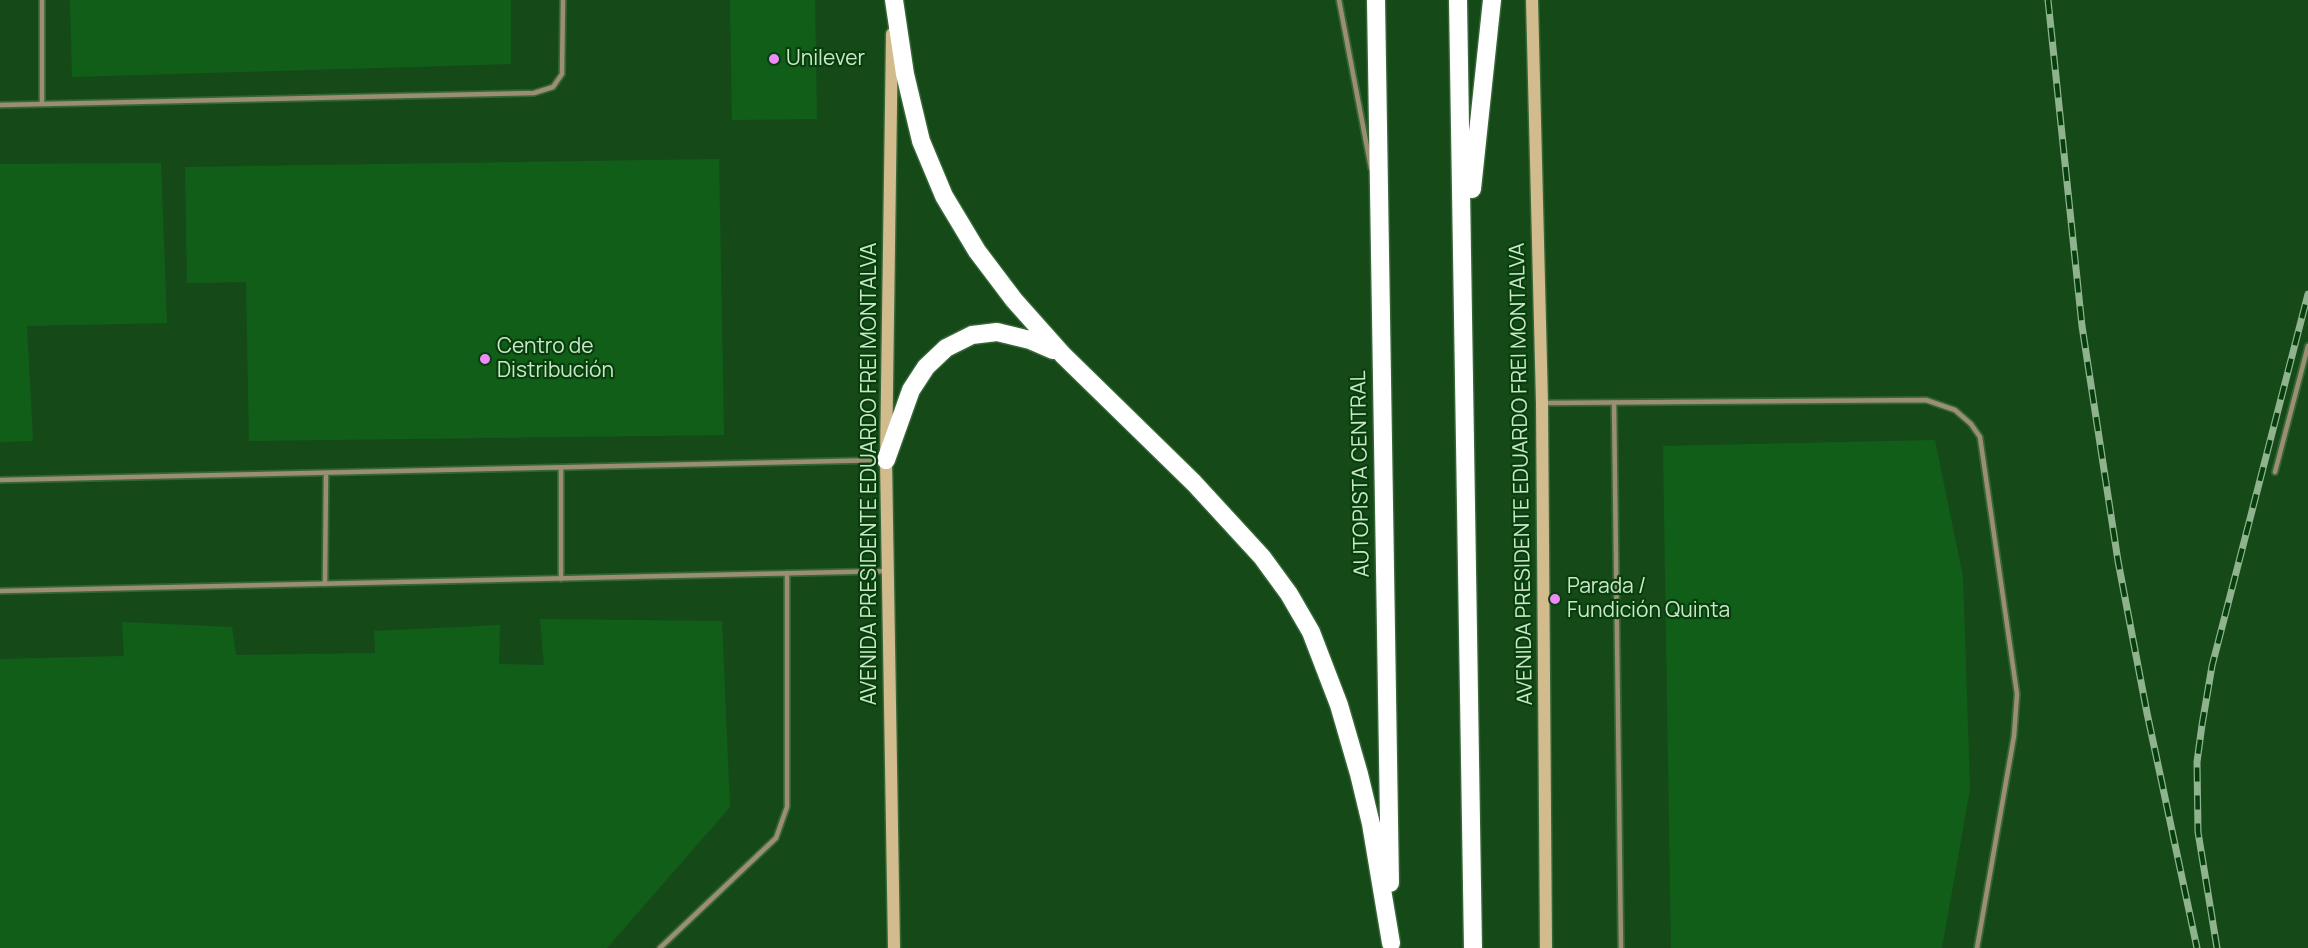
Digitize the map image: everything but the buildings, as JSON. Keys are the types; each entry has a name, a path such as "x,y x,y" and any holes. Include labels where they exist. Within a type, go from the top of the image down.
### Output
{"highway":[{"path":"894,0 911,105 928,161 944,196 989,270 1063,355 1236,527 1280,580 1311,632 1339,705 1359,774 1371,824 1391,945"},
{"name":"AUTOPISTA CENTRAL","path":"1376,0 1391,945"},
{"path":"1458,0 1464,265 1473,948"},
{"path":"1464,265 1492,0"},
{"path":"886,460 911,390 926,367 946,348 972,335 997,332 1030,340 1063,355"}],"main road":[{"name":"AVENIDA PRESIDENTE EDUARDO FREI MONTALVA","path":"894,0 886,460 894,948"},
{"name":"AVENIDA PRESIDENTE EDUARDO FREI MONTALVA","path":"1532,0 1542,403 1546,948"}],"lane":[{"path":"42,0 42,104"},
{"path":"0,105 534,93 553,87 562,74 563,0"},
{"path":"1339,0 1348,59 1379,210"},
{"path":"2275,472 2308,346"},
{"path":"1542,403 1926,400 1955,411 1971,424 1980,437 2017,694 2014,736 1977,948"},
{"path":"1614,403 1622,948"},
{"path":"0,480 886,460"},
{"path":"561,469 561,579"},
{"path":"325,584 326,473"},
{"path":"0,591 888,571"},
{"path":"660,948 776,838 787,807 787,573"}],"railway":[{"path":"2048,0 2082,326 2118,561 2147,713 2197,948"},
{"path":"2217,948 2198,832 2197,762 2202,725 2212,666 2308,294"}],"place":[{"name":"Unilever","path":"774,59"},
{"name":"Centro de Distribución","path":"485,359"},
{"name":"Parada / Fundición Quinta","path":"1555,599"}]}
